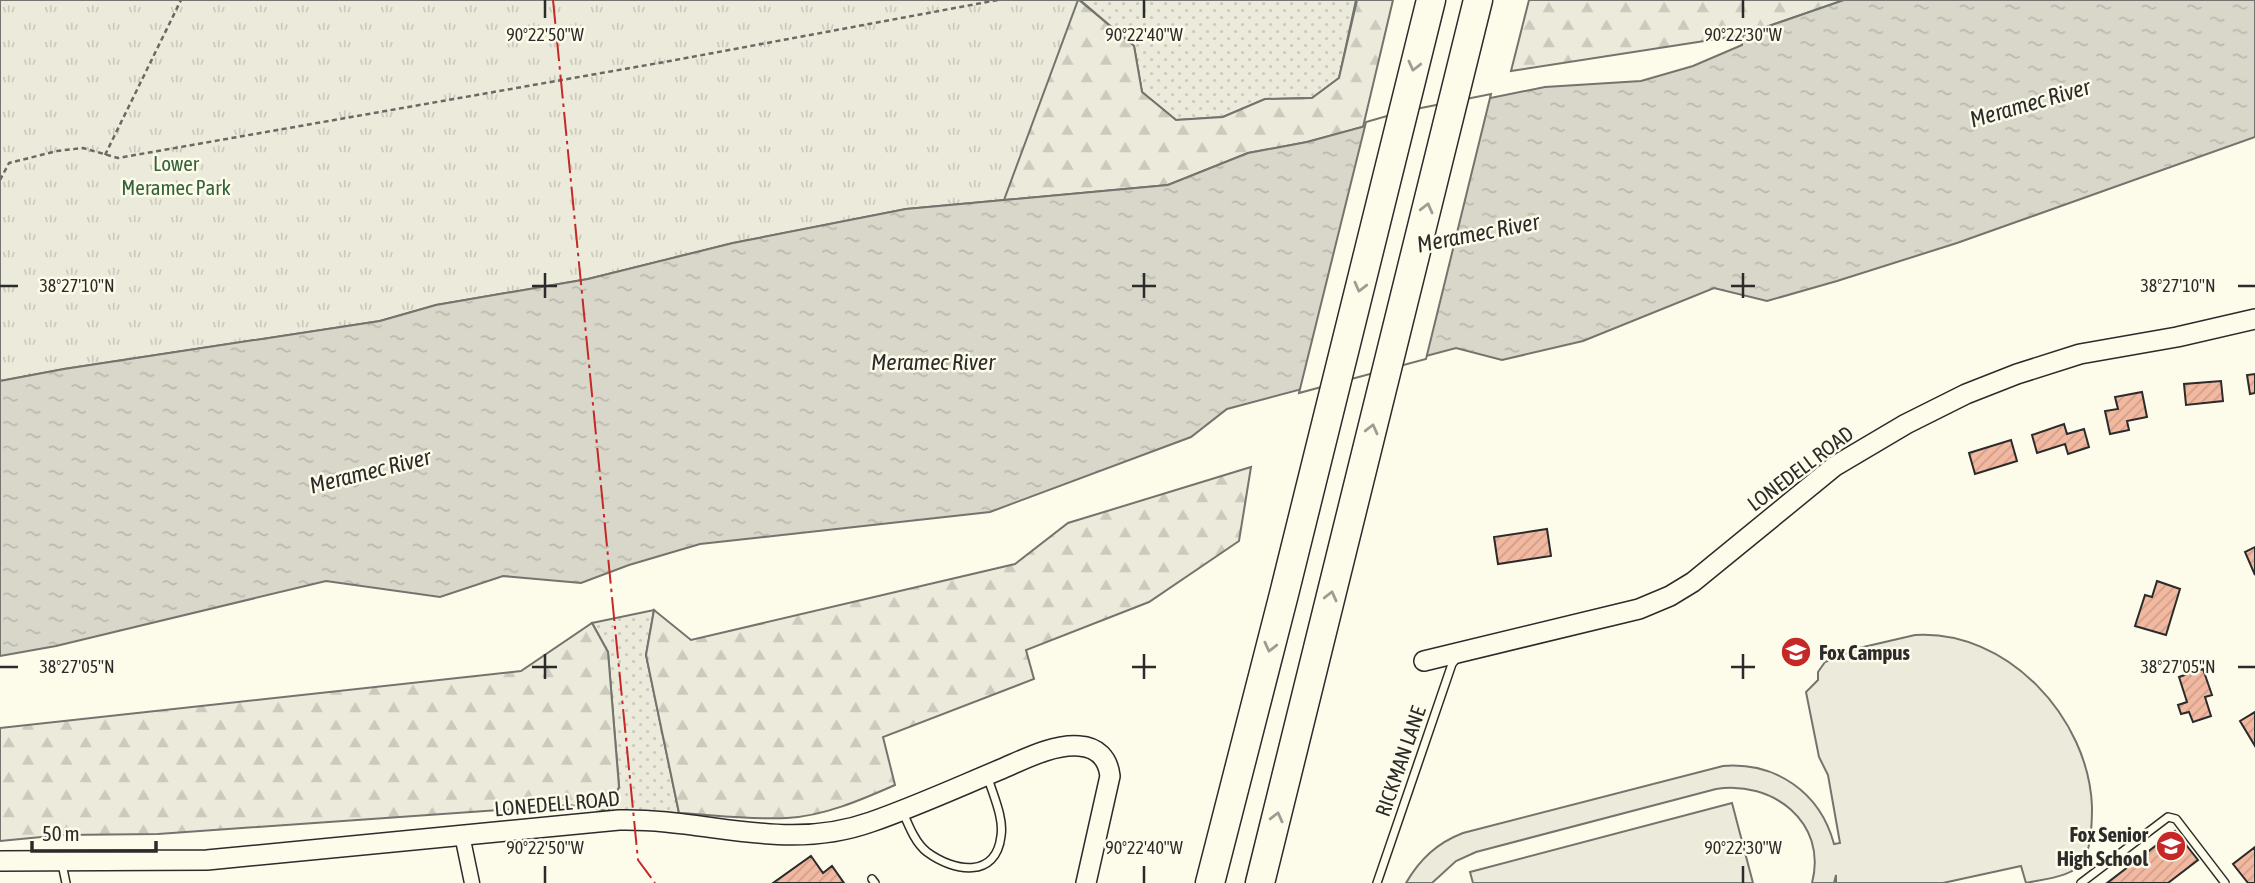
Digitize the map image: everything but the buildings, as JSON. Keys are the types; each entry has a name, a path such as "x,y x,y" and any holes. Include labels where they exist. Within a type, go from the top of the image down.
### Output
{"highway":[{"path":"1210,883 1431,0"},
{"path":"1260,883 1478,0"}],"street":[{"name":"LONEDELL ROAD","path":"1424,661 1620,614 1670,596 1703,575 1835,466 1906,424 1966,394 2080,354 2177,337 2255,319"},
{"name":"LONEDELL ROAD","path":"0,861 207,860 588,822 645,820 671,821 768,835 812,836 841,832 1040,754 1062,747 1087,747 1100,753 1108,765 1110,776 1086,883"},
{"path":"462,835 472,883"}],"lane":[{"name":"RICKMAN LANE","path":"1377,883 1452,664 1461,653"},
{"path":"902,810 913,833 926,851 970,869 987,866 995,856 1002,835 986,775"},
{"path":"2081,883 2168,817 2176,819 2225,883"},
{"path":"61,859 66,883"}],"path":[{"path":"104,155 181,0"},
{"path":"0,180 9,163 57,151 83,149 118,158 998,0"}],"green space":[{"name":"Lower Meramec Park","path":"0,0 1078,0 1004,200 906,209 733,243 588,279 436,305 380,321 0,381"},
{"path":"772,0 1079,0 1134,46 1142,92 1176,120 1223,117 1265,99 1312,98 1339,78 1357,0 1393,0 1363,127 1307,142 1248,153 1168,185 906,209 733,243 669,259"},
{"path":"1080,0 1356,0 1339,78 1312,98 1265,99 1223,117 1176,120 1142,92 1134,46"},
{"path":"1529,0 1844,0 1743,35 1511,71"},
{"path":"1251,467 1239,541 1149,602 1026,650 1034,679 883,737 895,785 842,806 801,817 760,818 679,813 646,655 654,610 691,640 1015,564 1068,523"},
{"path":"654,610 646,655 679,813 608,811 619,786 608,652 592,623"},
{"path":"592,623 608,652 619,787 608,811 569,805 158,834 62,835 0,841 0,728 521,671"},
{"path":"1915,635 1949,637 1981,647 2011,663 2037,685 2059,712 2076,742 2087,774 2092,807 2091,834 2080,866 2066,874 2026,883 2021,866 1943,883 1836,883 1836,875 1834,883 1812,883 1815,861 1812,841 1803,824 1791,810 1775,799 1757,791 1737,788 1716,789 1476,852 1456,861 1432,883 1406,883 1430,853 1463,833 1723,766 1761,769 1793,784 1807,795 1818,809 1834,844 1840,843 1828,775 1819,757 1806,692 1818,680 1818,672 1825,662 1859,648"},
{"path":"1732,803 1753,883 1473,883 1470,872"}],"water":[{"name":"Meramec River","path":"1844,0 2255,0 2255,137 1957,243 1767,301 1714,288 1583,341 1502,360 1456,348 1227,409 1191,437 990,512 700,544 629,565 581,583 503,576 440,597 326,581 56,646 0,656 0,381 380,321 436,305 588,279 733,243 906,209 1168,185 1248,153 1307,142 1402,116 1545,87 1641,81 1693,66 1742,45 1743,35"}],"pier":[{"path":"1491,94 1426,359 1299,393 1366,122 1401,112"}],"power":[{"path":"553,0 638,860 655,883"}],"place":[{"name":"Fox Campus","path":"1796,652"},
{"name":"Fox Senior High School","path":"2171,846"}]}
